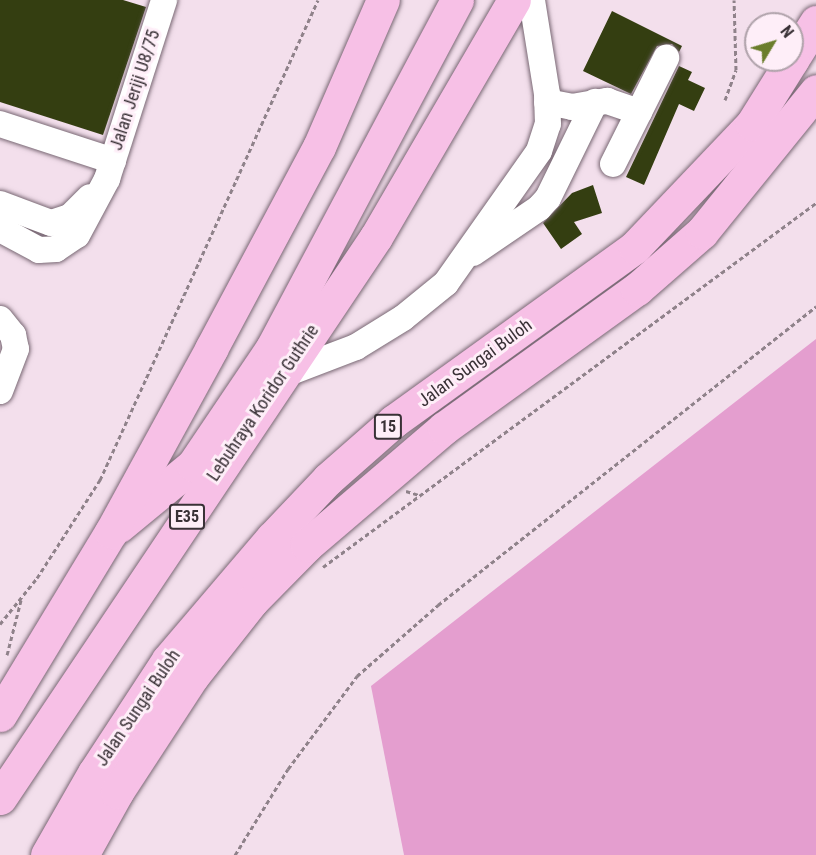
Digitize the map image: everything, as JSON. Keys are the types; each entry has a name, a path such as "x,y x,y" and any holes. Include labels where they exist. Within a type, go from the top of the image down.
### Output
{"highway":[{"path":"0,715 111,532 319,147 383,0"},
{"path":"111,532 193,465 272,348 457,0"},
{"name":"Lebuhraya Koridor Guthrie","path":"0,798 280,376 376,237 514,0"},
{"name":"Jalan Sungai Buloh","path":"804,41 816,22"},
{"name":"Jalan Sungai Buloh","path":"47,855 94,773 168,660 280,530 328,479 394,421 635,247 752,124 784,72"},
{"name":"Jalan Sungai Buloh","path":"82,855 117,792 192,677 252,601 308,545 444,428 637,289 702,232 802,113 816,91"}],"street":[{"name":"Jalan Jeriji U8/75","path":"0,229 39,250 56,249 77,235 110,170 164,0"},
{"path":"280,376 356,347 403,318 446,283 539,151 548,124 547,102 544,57 532,0"},
{"path":"614,164 666,58"},
{"path":"547,102 572,107 595,102 615,102 639,112"},
{"path":"464,257 507,231 548,198 595,102"},
{"path":"0,124 110,170"},
{"name":"Jalan Jeriji U8/75","path":"0,204 51,223 70,217 110,170"},
{"path":"0,319 13,335 16,350 0,391"}],"path":[{"path":"0,624 37,578 100,480 318,0"},
{"path":"725,100 736,70 734,0"},
{"path":"318,570 816,203"},
{"path":"235,855 288,769 357,676 438,605 816,306"}],"shaded area":[{"path":"816,339 816,855 404,855 371,686"}],"building":[{"path":"0,0 123,0 146,7 103,135 0,102"},
{"path":"612,11 682,46 679,52 672,44 657,46 631,94 583,71"},
{"path":"679,66 692,72 688,80 705,88 694,111 679,104 644,185 626,177"},
{"path":"593,185 602,213 574,222 582,234 561,249 543,223 572,193"}]}
